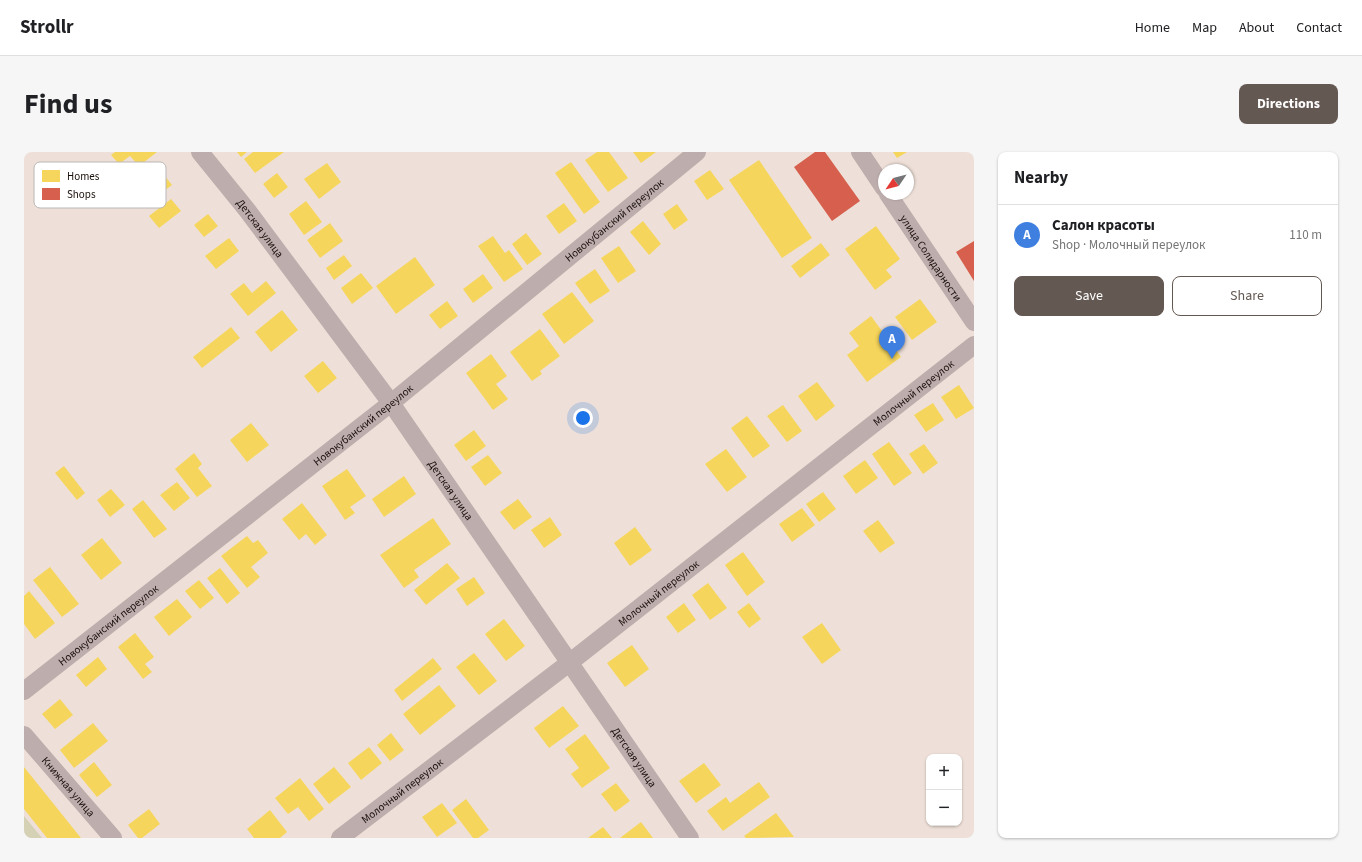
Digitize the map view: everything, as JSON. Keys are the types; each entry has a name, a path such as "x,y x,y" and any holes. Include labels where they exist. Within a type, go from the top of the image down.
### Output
{"street":[{"name":"Детская улица","path":"200,152 247,210 391,403 690,838"},
{"name":"Новокубанский переулок","path":"24,691 391,403 697,152"},
{"path":"860,152 878,179"},
{"name":"улица Солидарности","path":"892,200 974,322"},
{"name":"Молочный переулок","path":"340,838 569,662 974,345"},
{"name":"Книжная улица","path":"24,735 113,838"}],"shaded area":[{"path":"24,816 42,838 24,838"}],"building: Homes":[{"path":"115,152 157,152 144,162 135,162 130,156 122,162 117,162 111,155"},
{"path":"237,152 247,152 241,157"},
{"path":"253,152 284,152 255,173 244,159"},
{"path":"597,152 609,152 628,178 608,192 585,160"},
{"path":"633,152 656,152 641,163"},
{"path":"893,152 907,152 897,158"},
{"path":"759,160 812,238 782,258 729,180"},
{"path":"571,162 600,202 584,214 555,173"},
{"path":"327,163 341,182 319,199 304,179"},
{"path":"710,170 724,189 707,200 694,181"},
{"path":"277,173 288,187 274,198 263,184"},
{"path":"166,177 172,185 166,189"},
{"path":"171,199 181,211 159,228 149,216 159,208 166,208 166,203"},
{"path":"306,201 322,222 304,235 289,214"},
{"path":"564,203 577,221 559,234 546,216"},
{"path":"677,204 688,220 674,230 663,214"},
{"path":"208,214 218,226 204,237 194,225"},
{"path":"643,221 661,244 649,255 630,232"},
{"path":"330,223 343,241 320,258 307,240"},
{"path":"876,226 900,259 886,270 892,277 875,290 845,249"},
{"path":"526,233 542,254 527,265 512,244"},
{"path":"493,236 505,253 509,250 523,269 504,282 478,246"},
{"path":"229,238 239,251 216,269 205,256"},
{"path":"821,243 830,255 800,278 791,266"},
{"path":"619,246 636,271 618,283 601,258"},
{"path":"344,255 352,266 334,280 326,268"},
{"path":"415,257 435,285 396,314 376,286"},
{"path":"595,269 610,291 590,304 575,283"},
{"path":"361,273 373,288 352,304 341,288"},
{"path":"483,274 493,288 473,303 463,289"},
{"path":"266,281 276,293 248,316 230,294 244,283 252,293"},
{"path":"572,292 594,321 564,344 542,314"},
{"path":"920,299 937,322 912,340 895,317"},
{"path":"447,301 458,316 440,329 429,315"},
{"path":"282,310 298,330 271,352 255,332"},
{"path":"871,316 901,357 867,382 847,355 859,346 849,333"},
{"path":"231,327 240,338 202,368 193,357"},
{"path":"540,329 560,356 540,371 542,374 532,381 510,352"},
{"path":"491,354 507,376 496,384 508,399 493,410 466,373"},
{"path":"323,361 337,378 318,393 304,376"},
{"path":"817,382 835,406 816,421 798,396"},
{"path":"959,385 974,408 956,419 941,397"},
{"path":"933,403 944,420 926,432 914,415"},
{"path":"783,405 802,431 787,442 767,416"},
{"path":"747,416 770,446 753,458 731,428"},
{"path":"251,423 269,445 247,462 230,440"},
{"path":"474,430 486,446 466,461 454,445"},
{"path":"889,442 912,473 894,486 872,454"},
{"path":"924,444 938,463 923,474 909,454"},
{"path":"726,449 747,477 727,492 705,464"},
{"path":"194,453 202,464 198,468 212,486 197,497 175,469"},
{"path":"488,455 502,473 485,486 471,467"},
{"path":"865,460 878,478 856,494 843,476"},
{"path":"64,466 85,493 77,500 55,473"},
{"path":"347,469 366,496 350,507 355,513 345,520 322,486"},
{"path":"404,476 416,494 384,517 372,499"},
{"path":"177,482 190,498 174,511 160,495"},
{"path":"111,489 125,505 110,517 97,500"},
{"path":"823,492 836,509 819,522 806,504"},
{"path":"518,499 532,517 514,530 500,512"},
{"path":"143,500 167,529 154,538 132,509"},
{"path":"302,503 327,535 315,545 306,534 299,540 282,519"},
{"path":"802,508 815,525 792,542 779,524"},
{"path":"550,517 562,535 544,548 531,530"},
{"path":"433,518 451,544 414,570 419,577 404,588 380,555"},
{"path":"878,520 895,543 880,553 863,531"},
{"path":"635,527 652,550 630,566 614,543"},
{"path":"247,536 253,543 258,540 268,553 251,567 260,577 247,588 221,556"},
{"path":"102,538 122,563 101,580 81,555"},
{"path":"743,552 765,582 747,596 725,565"},
{"path":"447,563 460,578 426,605 414,590"},
{"path":"50,567 79,604 62,617 33,580"},
{"path":"220,568 240,593 227,604 207,578"},
{"path":"474,577 485,593 467,606 456,589"},
{"path":"199,580 214,598 200,609 185,591"},
{"path":"708,583 727,608 710,620 692,595"},
{"path":"29,591 55,623 35,639 24,624 24,596"},
{"path":"177,599 192,617 169,636 154,617"},
{"path":"684,603 696,620 678,633 666,617"},
{"path":"749,603 761,619 749,628 737,612"},
{"path":"504,619 525,646 506,661 485,634"},
{"path":"822,623 841,650 822,664 802,637"},
{"path":"135,633 154,657 145,664 152,672 143,679 118,647"},
{"path":"632,645 649,669 625,687 607,663"},
{"path":"474,653 497,681 479,695 456,667"},
{"path":"98,657 107,669 86,687 76,675"},
{"path":"433,658 442,669 402,701 394,690"},
{"path":"439,685 456,706 420,735 403,714"},
{"path":"60,699 73,715 55,729 42,714"},
{"path":"563,706 579,726 549,748 534,728"},
{"path":"93,723 108,741 74,768 60,750"},
{"path":"391,733 404,750 390,761 377,745"},
{"path":"585,734 610,768 582,788 571,774 579,768 565,749"},
{"path":"369,747 382,763 361,780 348,763"},
{"path":"94,762 112,785 97,797 79,775"},
{"path":"704,763 721,785 696,803 679,781"},
{"path":"24,767 81,838 47,838 24,809"},
{"path":"334,767 351,787 329,804 313,784"},
{"path":"300,778 324,809 309,821 298,807 288,814 275,798"},
{"path":"759,782 770,797 723,831 707,811 726,797 730,803"},
{"path":"616,783 630,801 615,812 601,794"},
{"path":"466,799 489,830 478,838 473,838 452,810"},
{"path":"442,803 457,823 437,837 422,817"},
{"path":"149,809 160,824 142,838 138,838 128,825"},
{"path":"270,810 287,832 280,838 254,838 247,829"},
{"path":"776,813 794,837 746,838 744,836"},
{"path":"641,822 653,838 620,838"},
{"path":"603,827 612,838 588,838"}],"building: Shops":[{"path":"815,152 825,152 860,201 832,221 794,167"},
{"path":"974,241 974,281 956,252"}],"place":[{"name":"Салон красоты","path":"892,359"}]}
